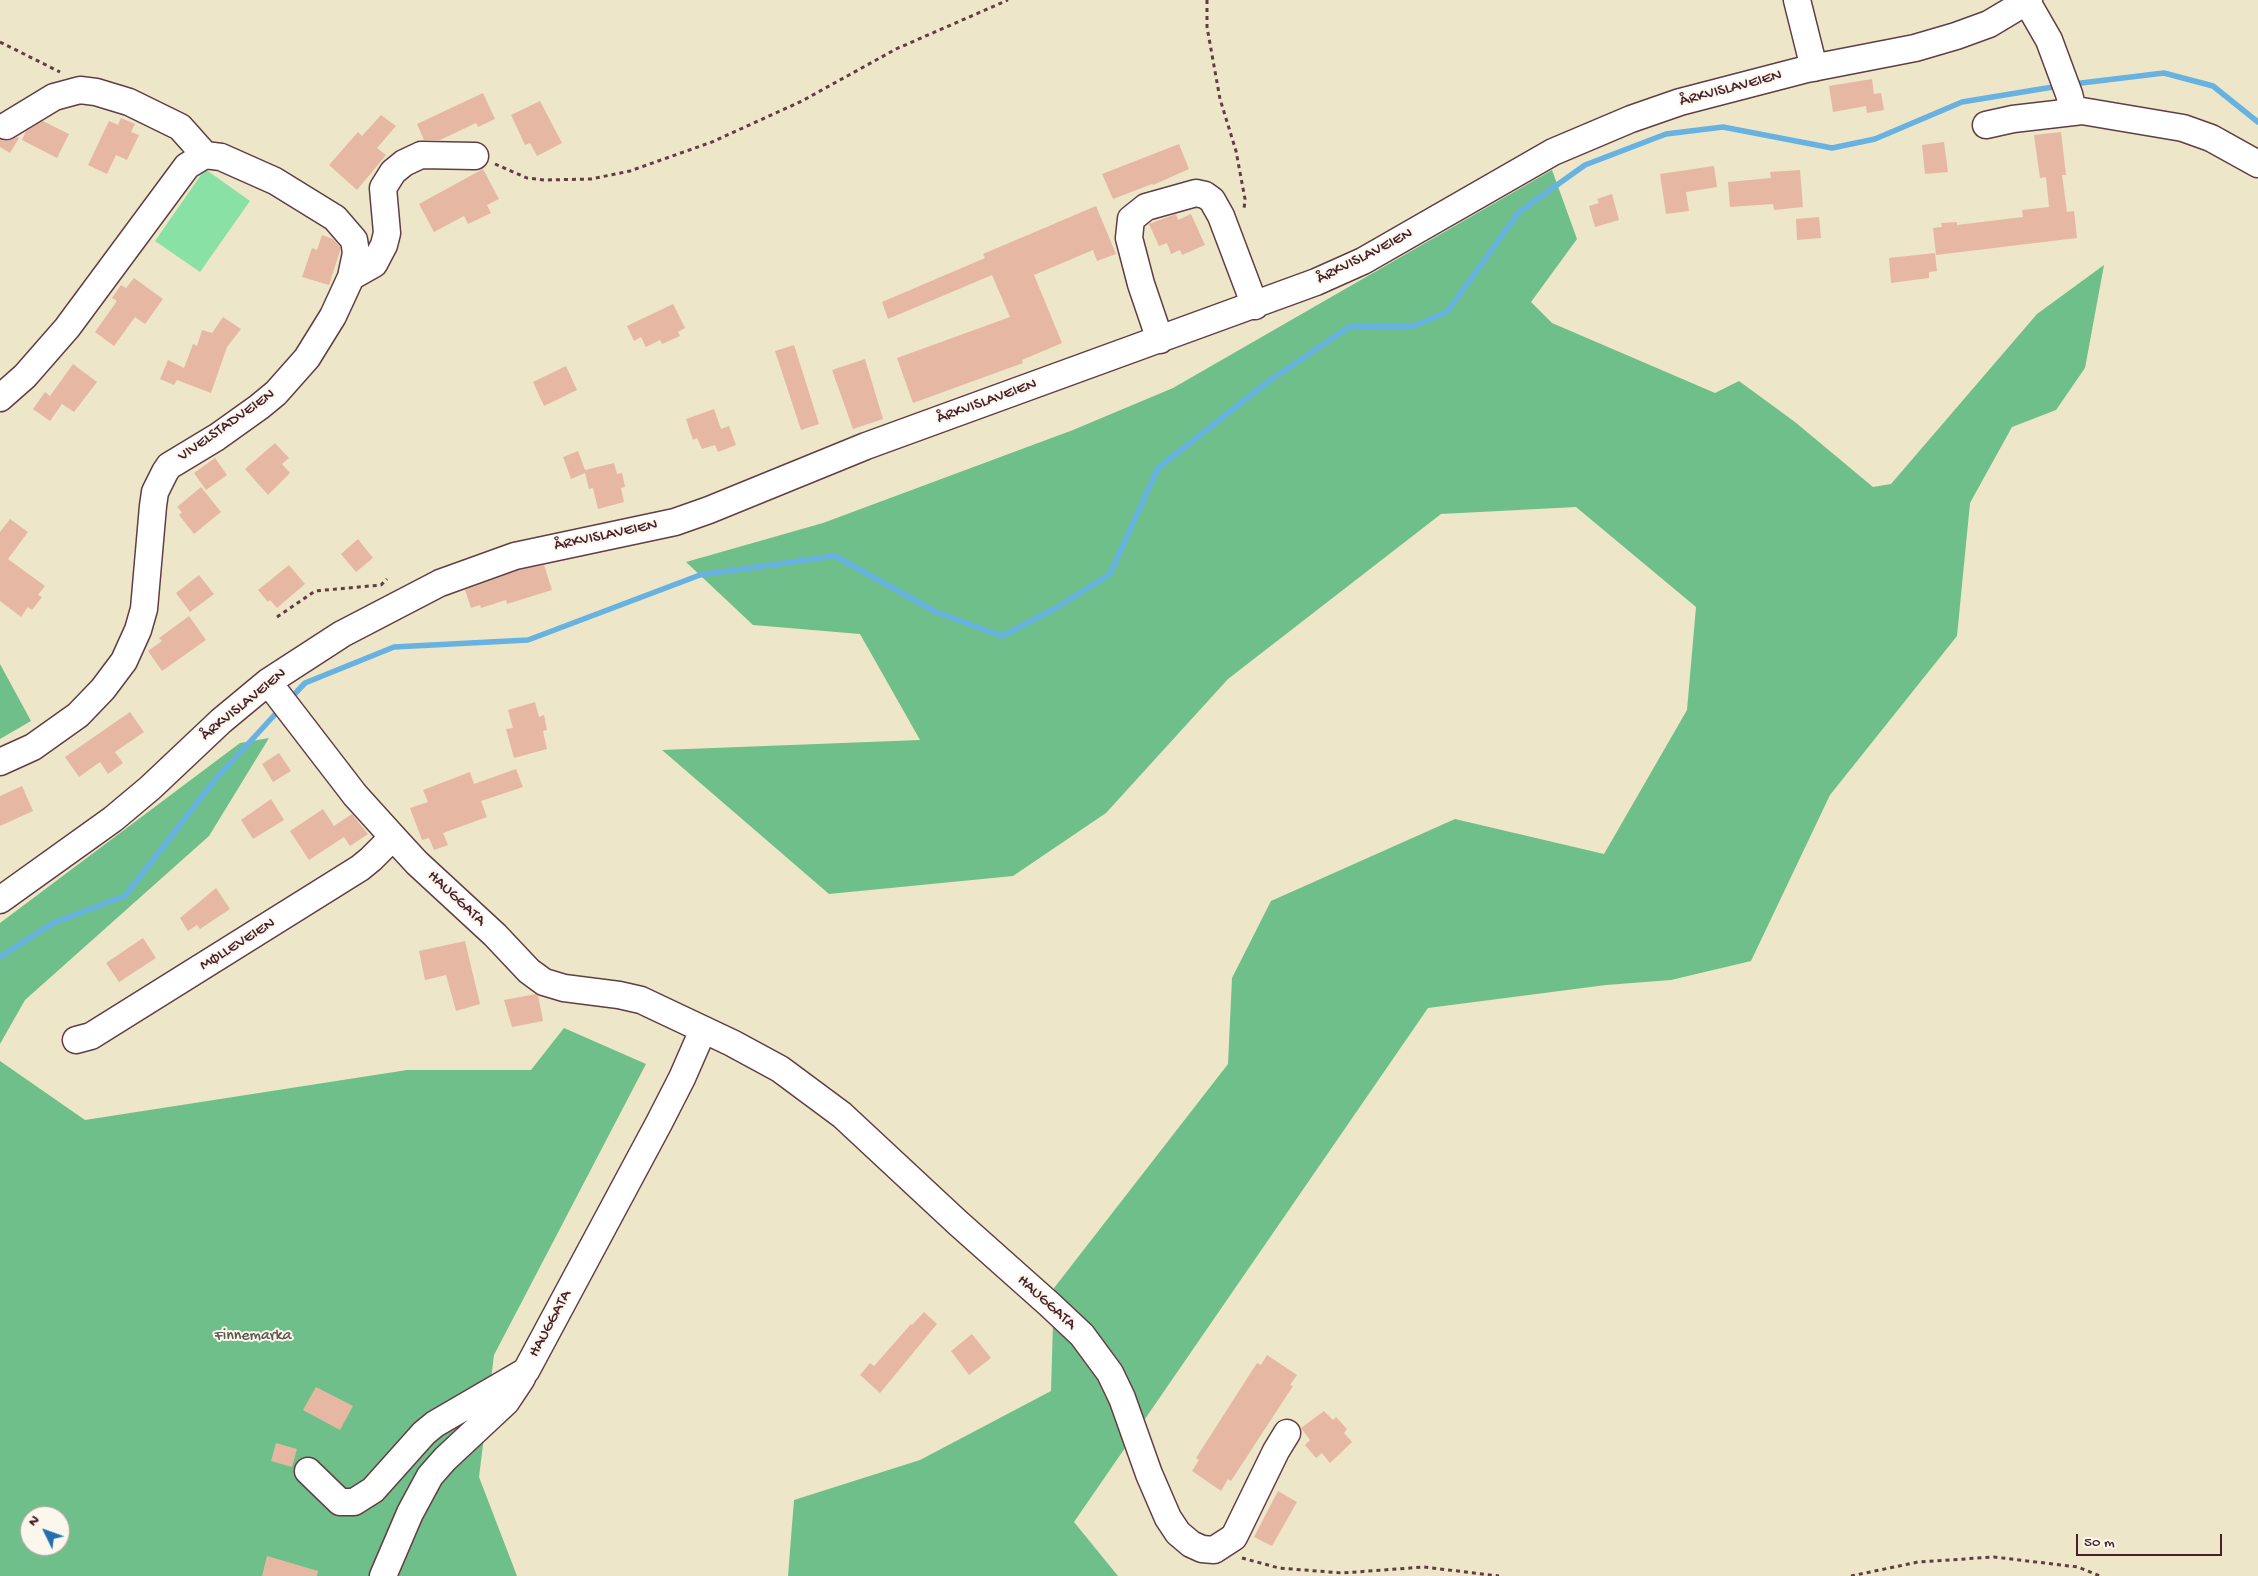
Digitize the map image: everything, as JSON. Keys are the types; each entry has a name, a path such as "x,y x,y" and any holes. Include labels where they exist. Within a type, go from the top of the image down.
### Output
{"street":[{"path":"1797,0 1814,68"},
{"path":"2027,0 2044,27 2068,94"},
{"name":"ÅRKVISLAVEIEN","path":"0,900 113,819 150,788 221,721 278,695 342,634 440,583 515,556 675,522 701,513 866,446 1255,306 1316,282 1364,260 1553,152 1595,133 1680,102 1814,68 1915,48 1956,36 1989,24 2027,0"},
{"path":"0,398 25,376 72,320 170,186 187,166 205,155 180,127 129,102 96,92 80,90 54,97 6,126"},
{"path":"1986,125 2068,94 2211,138 2258,164"},
{"name":"VIVELSTADVEIEN","path":"0,762 33,747 78,715 103,689 124,661 138,630 144,609 155,492 165,472 169,466 217,437 259,407 282,387 308,358 320,339 351,277 356,253 354,240 335,218 275,181 221,157 205,155"},
{"path":"351,277 370,268 382,252 387,233 383,188 393,172 404,162 421,155 474,156"},
{"path":"1160,340 1140,284 1129,238 1131,218 1146,207 1196,194 1205,195 1212,200 1222,216 1255,306"},
{"name":"HAUGGATA","path":"278,695 355,795 393,837 417,863 495,935 529,971 544,982 564,988 619,994 641,1000 732,1042 780,1069 842,1115 1082,1335 1110,1373 1122,1398 1149,1474 1168,1518 1178,1533 1191,1544 1202,1549 1214,1550"},
{"name":"MØLLEVEIEN","path":"76,1040 91,1036 360,868 372,859 393,837"},
{"name":"HAUGGATA","path":"308,1471 340,1502 354,1502 373,1490 424,1433 435,1424 526,1371 659,1123 682,1078 703,1030"},
{"path":"383,1576 410,1512 430,1476 445,1459 506,1402 526,1371"},
{"path":"1214,1550 1234,1537 1276,1452 1287,1434"}],"path":[{"path":"474,156 522,176 544,180 591,179 630,171 712,142 802,102 896,50 1008,0"},
{"path":"1207,0 1207,27 1220,99 1236,151 1245,199 1244,219"},
{"path":"0,42 62,73"},
{"path":"277,616 315,591 381,585 387,579"},
{"path":"1214,1550 1279,1568 1342,1573 1424,1567 1499,1576"},
{"path":"1850,1576 1918,1562 1994,1557 2078,1567 2100,1576"},
{"path":"1342,1573 1348,1576"}],"green space":[{"path":"205,169 250,201 200,272 155,241"},
{"path":"1552,170 1577,239 1531,302 1552,323 1715,393 1739,381 1795,422 1873,487 1891,484 2037,314 2104,265 2085,368 2056,410 2012,427 1970,503 1957,636 1830,795 1751,961 1671,980 1606,985 1428,1008 1074,1522 1118,1576 788,1576 794,1500 920,1460 1051,1391 1054,1288 1228,1064 1232,978 1271,901 1455,819 1604,854 1687,710 1696,607 1576,507 1441,514 1228,679 1106,813 1013,876 829,894 662,750 920,740 860,634 753,625 686,562 823,523 1073,430 1173,388"},
{"path":"0,664 31,721 0,739"},
{"path":"269,738 209,836 25,1000 0,1044 0,923 240,743"},
{"name":"Finnemarka","path":"564,1028 646,1064 494,1355 479,1477 517,1576 0,1576 0,1061 85,1120 407,1070 531,1070"}],"building":[{"path":"1872,79 1874,94 1881,93 1884,110 1867,113 1866,106 1833,112 1829,86"},
{"path":"483,93 495,119 478,127 476,123 440,140 424,140 417,124"},
{"path":"540,101 562,143 537,156 530,143 525,145 511,115"},
{"path":"381,115 396,126 377,148 386,155 357,190 329,165 358,132 362,136"},
{"path":"121,118 135,124 131,132 139,135 127,160 116,155 107,174 88,165 109,121 118,125"},
{"path":"43,121 69,134 57,158 22,140 26,131"},
{"path":"2061,132 2066,175 2062,175 2067,212 2074,211 2077,238 1936,255 1933,228 1942,227 1941,223 1957,222 1957,225 2023,217 2022,210 2049,207 2046,177 2040,178 2034,135"},
{"path":"19,138 10,153 0,147 0,140 7,141"},
{"path":"1944,142 1948,172 1925,174 1922,145"},
{"path":"1179,144 1189,169 1153,185 1113,199 1102,174"},
{"path":"1714,166 1717,187 1686,192 1689,211 1666,214 1660,174"},
{"path":"483,169 499,199 487,205 491,213 468,224 464,216 434,232 419,204"},
{"path":"1800,170 1803,207 1774,210 1773,204 1730,207 1728,182 1771,178 1770,172"},
{"path":"1612,194 1619,220 1595,227 1589,206 1599,203 1597,199"},
{"path":"1096,206 1116,254 1097,261 1093,250 1034,275 1062,343 1022,360 1023,363 913,403 897,358 1010,317 992,275 888,319 882,302 985,258 983,254"},
{"path":"1176,214 1178,220 1191,214 1205,245 1182,255 1180,250 1171,254 1167,243 1159,246 1149,224"},
{"path":"1819,217 1821,238 1797,240 1796,219"},
{"path":"322,235 333,239 340,247 329,285 302,277 312,248 317,250"},
{"path":"1935,253 1937,271 1929,272 1929,278 1891,283 1889,258"},
{"path":"134,278 163,299 145,324 135,317 114,346 95,332 117,301 112,298 121,285 126,288"},
{"path":"673,304 685,328 678,332 680,336 662,344 660,340 646,347 641,337 634,341 627,326"},
{"path":"223,317 241,329 227,347 211,393 177,380 174,385 160,379 168,360 184,368 193,344 197,346 202,330 212,333"},
{"path":"794,345 819,424 801,430 775,351"},
{"path":"865,359 883,419 853,429 832,370"},
{"path":"73,364 97,382 74,412 62,404 50,421 33,409 45,392 50,396"},
{"path":"566,366 577,390 544,406 533,382"},
{"path":"714,409 721,429 729,426 736,445 718,452 715,445 702,449 697,438 693,440 686,419"},
{"path":"275,443 289,458 282,464 290,473 268,495 245,469"},
{"path":"578,451 585,470 614,463 617,474 622,473 625,487 621,488 624,502 598,509 593,488 589,489 585,473 571,479 563,457"},
{"path":"215,458 227,475 206,490 194,473"},
{"path":"201,487 221,512 194,534 179,515 182,512 177,507"},
{"path":"10,519 28,532 8,559 45,586 38,595 42,597 32,610 28,607 21,617 0,601 0,532"},
{"path":"358,539 373,558 356,572 341,554"},
{"path":"289,565 305,584 277,608 270,600 268,602 258,590"},
{"path":"544,565 552,590 507,604 506,600 481,608 480,605 471,608 465,590 519,570"},
{"path":"199,575 214,594 190,612 176,593"},
{"path":"189,616 206,640 162,671 148,651 162,641 159,638"},
{"path":"535,702 539,717 544,715 547,730 543,731 547,749 514,758 506,729 513,728 508,710"},
{"path":"130,712 144,732 115,752 123,763 108,774 100,762 79,777 65,757"},
{"path":"279,753 291,771 273,782 262,764"},
{"path":"516,769 523,787 481,801 487,817 443,833 448,845 434,850 429,838 422,840 410,808 428,802 423,790 470,772 474,784"},
{"path":"22,786 33,811 0,826 0,796"},
{"path":"271,799 284,820 253,839 241,820"},
{"path":"323,809 334,826 352,814 368,834 350,846 344,837 309,860 290,831"},
{"path":"216,888 230,909 200,929 197,925 188,931 180,918"},
{"path":"143,938 156,958 119,982 106,963"},
{"path":"465,941 480,1004 456,1011 446,975 425,980 419,951"},
{"path":"538,995 543,1021 512,1027 504,1000"},
{"path":"924,1312 937,1324 880,1393 860,1375 870,1363 874,1366"},
{"path":"972,1334 991,1358 969,1375 951,1351"},
{"path":"1267,1355 1297,1375 1290,1385 1293,1386 1231,1481 1228,1479 1221,1491 1192,1471 1199,1460 1196,1458 1257,1363 1261,1365"},
{"path":"316,1387 353,1406 340,1430 303,1410"},
{"path":"1324,1411 1333,1420 1336,1417 1347,1429 1344,1433 1352,1442 1330,1463 1322,1453 1316,1458 1305,1445 1310,1440 1301,1428"},
{"path":"276,1443 297,1449 292,1467 271,1461"},
{"path":"1278,1491 1297,1502 1272,1546 1254,1537"},
{"path":"267,1556 318,1571 317,1576 262,1576"}],"waterway":[{"path":"2073,84 2164,73 2213,86 2258,122"},
{"path":"290,699 305,683 394,647 528,640 700,575 835,556 936,612 1002,636 1056,608 1110,574 1158,468 1269,381 1349,327 1414,326 1447,312 1519,212 1585,165 1666,134 1723,127 1832,148 1875,139 1962,102 2059,86"},
{"path":"0,957 53,923 125,896 214,781 280,709"}]}
